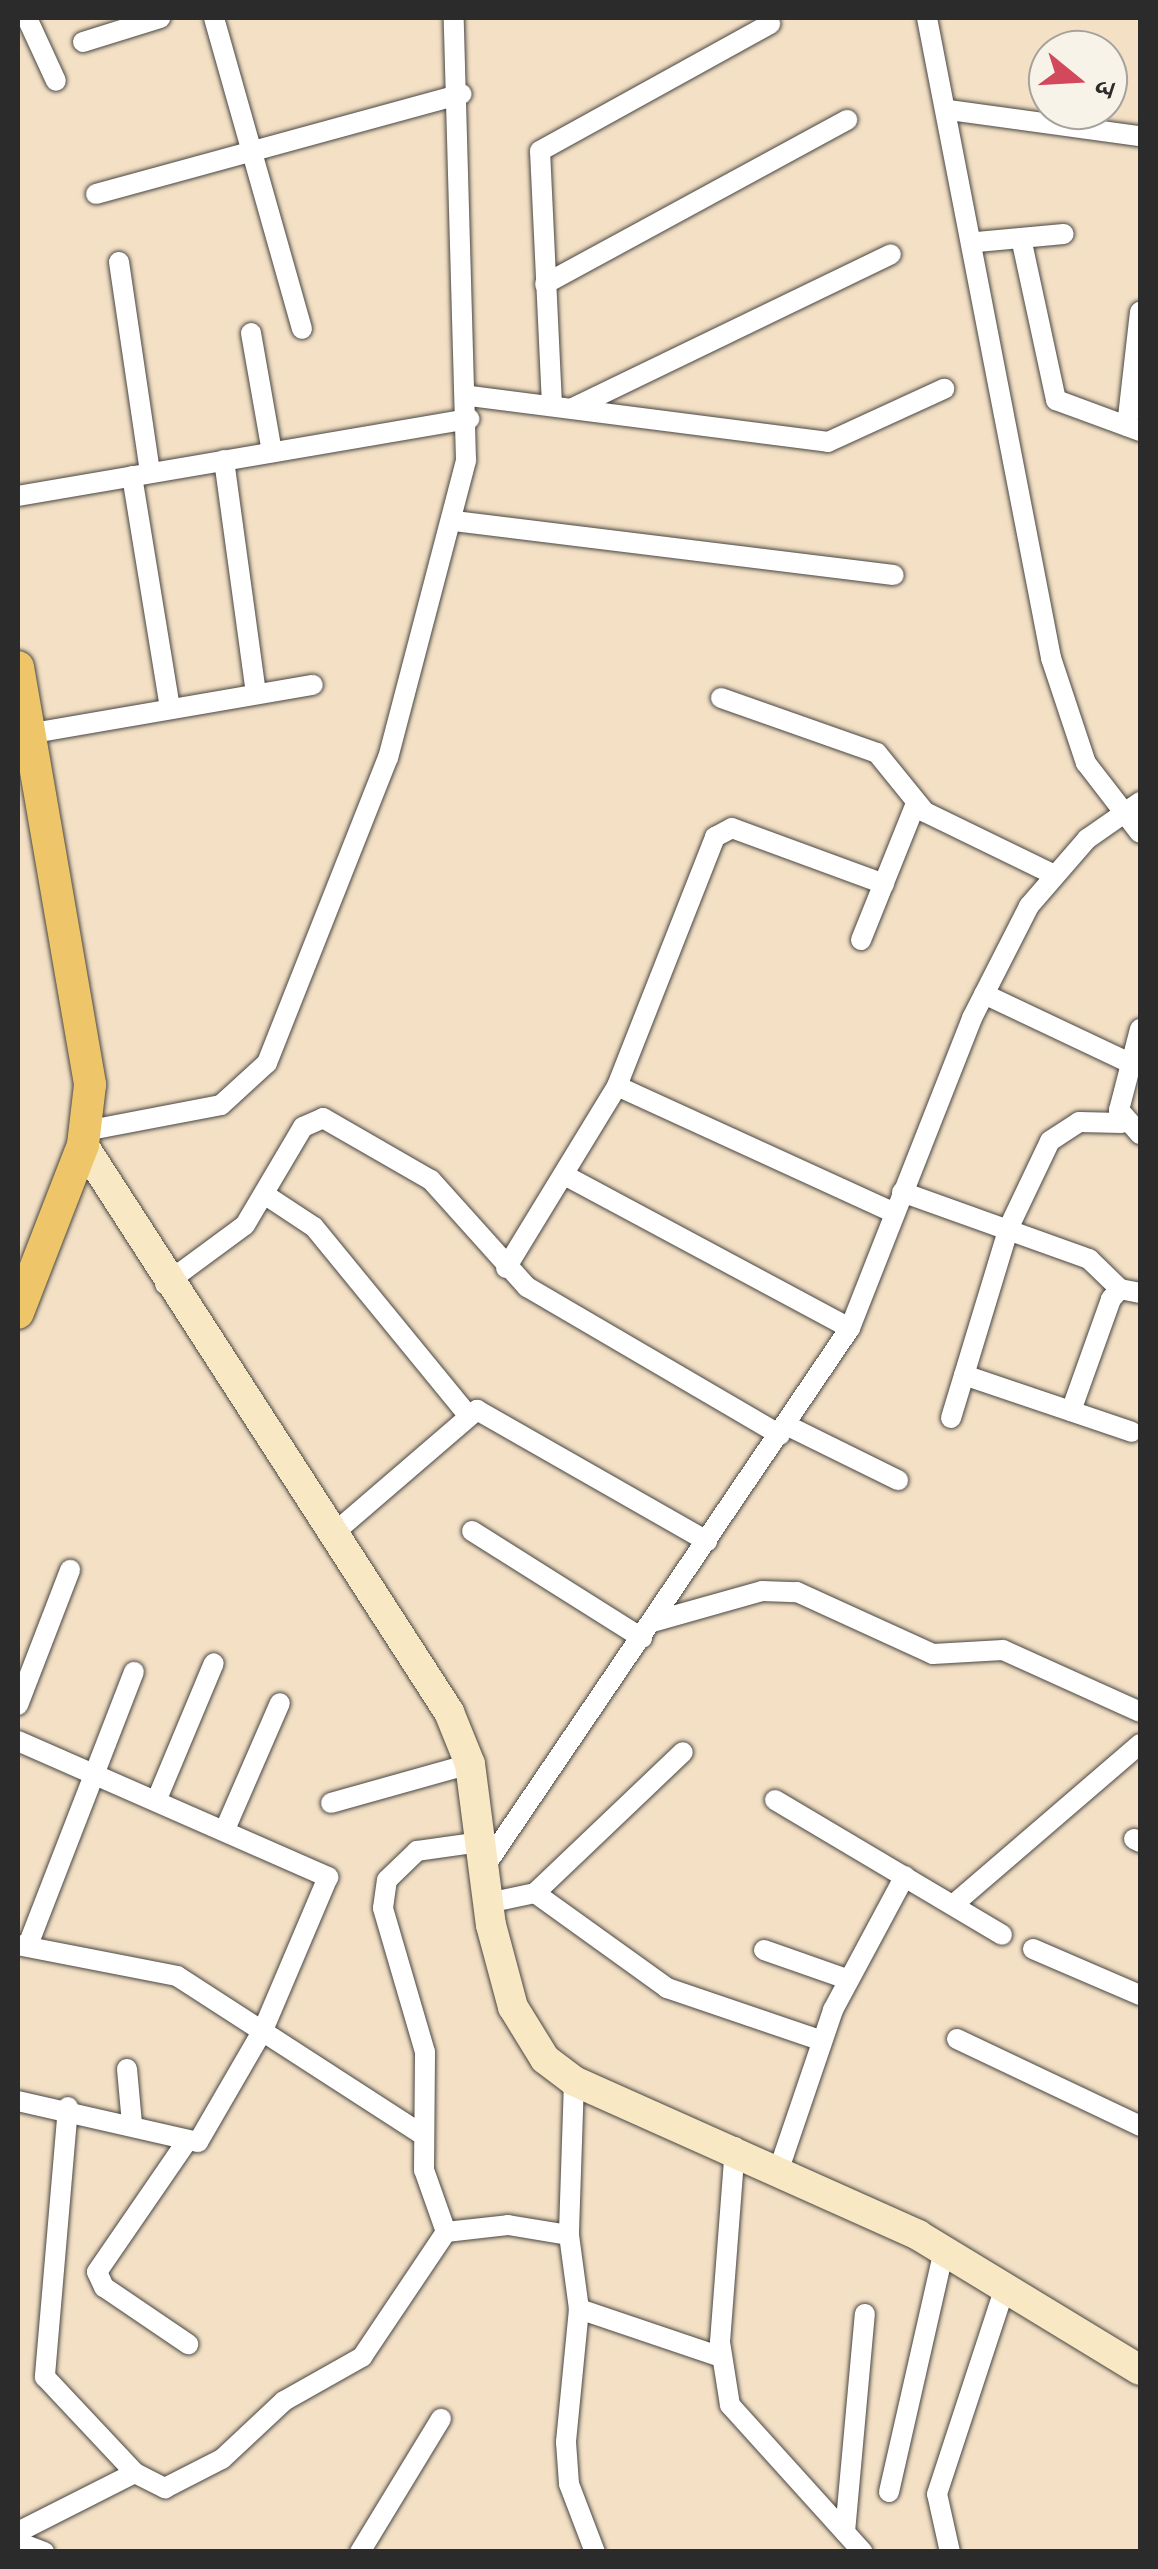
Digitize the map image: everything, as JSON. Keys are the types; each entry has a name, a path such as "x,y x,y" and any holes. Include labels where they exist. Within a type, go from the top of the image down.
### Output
{"main road":[{"path":"18,667 88,1039 84,1138 18,1313"},
{"path":"84,1138 165,1284 334,1533 449,1712 470,1764 488,1903 513,2007 544,2059 574,2081 780,2166 944,2250 1140,2370"}],"street":[{"path":"27,18 56,82"},
{"path":"83,42 160,18"},
{"path":"214,18 257,147 302,329"},
{"path":"84,1138 221,1105 279,1045 388,758 454,521 469,420 462,94 454,18"},
{"path":"927,18 978,242 1050,658 1086,763 1134,806 1140,833"},
{"path":"562,407 545,284 540,151 770,24"},
{"path":"96,194 462,94"},
{"path":"949,110 1140,136"},
{"path":"545,284 847,120"},
{"path":"978,242 1064,234"},
{"path":"1020,238 1056,400 1134,428 1140,312"},
{"path":"562,407 891,254"},
{"path":"119,262 170,708"},
{"path":"251,334 272,452"},
{"path":"470,396 828,442 944,389"},
{"path":"18,496 469,420"},
{"path":"224,460 256,694"},
{"path":"454,521 894,576"},
{"path":"28,734 314,685"},
{"path":"720,698 877,753 915,806 1056,875"},
{"path":"861,940 915,806"},
{"path":"446,2232 428,2197 425,2052 383,1908 387,1880 417,1852 482,1855 647,1630 850,1328 984,994 1028,906 1056,875 1134,806"},
{"path":"506,1268 568,1178 617,1086 724,828 884,884"},
{"path":"984,994 1128,1062"},
{"path":"951,1418 1009,1226 1061,1128 1131,1129 1128,1062 1140,1028"},
{"path":"617,1086 894,1213"},
{"path":"165,1284 216,1252 267,1196 303,1127 323,1118 431,1180 506,1268 783,1430 898,1480"},
{"path":"568,1178 850,1328"},
{"path":"902,1192 1009,1226 1089,1259 1130,1291 1071,1411"},
{"path":"267,1196 314,1226 468,1415"},
{"path":"964,1375 1132,1432"},
{"path":"334,1533 468,1415 492,1413 707,1541"},
{"path":"472,1531 647,1630 762,1590 797,1592 933,1654 990,1646 1140,1712"},
{"path":"18,1704 70,1570"},
{"path":"157,1799 214,1663"},
{"path":"134,1672 23,1945 177,1976 424,2136"},
{"path":"226,1828 280,1703"},
{"path":"18,1741 226,1828 328,1876 263,2030 208,2135 187,2141 68,2107 18,2100"},
{"path":"954,1904 1140,1744"},
{"path":"488,1903 536,1892 683,1752"},
{"path":"332,1803 470,1764"},
{"path":"775,1800 1002,1935"},
{"path":"780,2166 820,2040 847,1979 906,1876"},
{"path":"536,1892 667,1988 820,2040"},
{"path":"1033,1949 1140,1996"},
{"path":"764,1950 847,1979"},
{"path":"957,2039 1140,2126"},
{"path":"128,2069 132,2124"},
{"path":"574,2081 570,2235 579,2309 569,2484 595,2552"},
{"path":"68,2107 45,2377 134,2473 164,2488 211,2466 284,2401 362,2357 446,2232 508,2225 570,2235"},
{"path":"187,2141 97,2272 104,2287 188,2344"},
{"path":"735,2147 721,2357 730,2405 863,2552"},
{"path":"890,2492 944,2250"},
{"path":"950,2552 937,2494 1006,2287"},
{"path":"579,2309 721,2357"},
{"path":"845,2532 866,2314"},
{"path":"360,2552 441,2420"},
{"path":"18,2532 134,2473"},
{"path":"18,2542 44,2552"}]}
